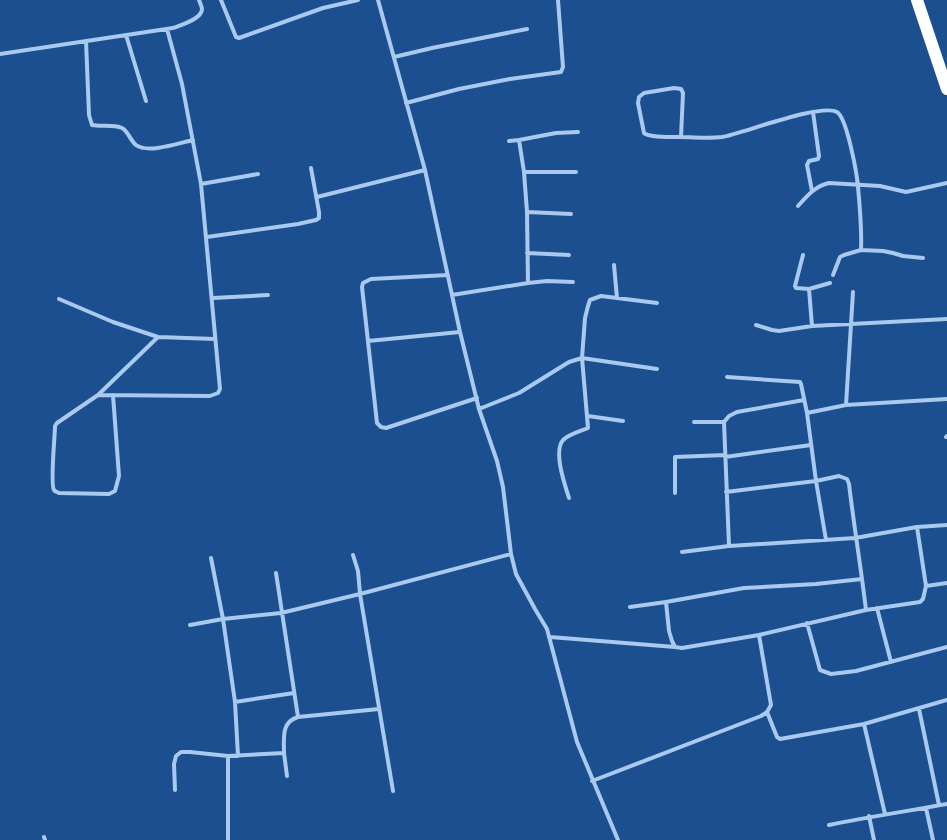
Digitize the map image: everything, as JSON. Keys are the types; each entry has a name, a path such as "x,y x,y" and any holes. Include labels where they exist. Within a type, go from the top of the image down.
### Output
{"highway":[{"path":"917,0 946,82"}],"street":[{"path":"0,54 167,29 197,18 201,14 202,10 199,0"},
{"path":"221,0 236,37 239,38 323,8 358,0"},
{"path":"378,0 425,170 460,332 479,409 497,461 503,487 511,554 516,574 547,629 576,742 618,840"},
{"path":"406,103 459,89 510,79 561,72 563,67 558,0"},
{"path":"98,395 210,396 218,393 220,389 201,184 182,84 167,29"},
{"path":"394,57 527,29"},
{"path":"126,35 146,101"},
{"path":"86,41 88,115 92,124 98,127 116,126 122,128 136,145 149,149 193,140"},
{"path":"681,137 681,89 674,88 644,93 639,97 638,103 645,134 650,136 681,137 722,137 813,112 827,110 837,112 841,116 846,127 858,185 861,250"},
{"path":"812,191 807,165 809,161 818,159 819,156 813,112"},
{"path":"509,141 556,133 578,132"},
{"path":"519,140 524,172 527,212 528,283"},
{"path":"206,237 298,224 316,220 319,215 311,168"},
{"path":"317,197 425,170"},
{"path":"524,172 576,172"},
{"path":"201,184 258,174"},
{"path":"798,206 812,191 821,185 829,183 880,186 906,192 947,183"},
{"path":"527,212 571,214"},
{"path":"833,275 840,258 844,255 861,250 882,251 903,256 923,258"},
{"path":"527,253 569,255"},
{"path":"804,255 795,286 796,288 809,289 830,283"},
{"path":"614,265 617,298"},
{"path":"448,276 371,279 363,283 362,287 377,423 381,427 386,428 477,398"},
{"path":"452,295 528,283 547,281 573,282"},
{"path":"809,289 812,326"},
{"path":"846,405 853,292"},
{"path":"212,298 268,295"},
{"path":"569,498 562,478 560,445 564,439 588,428 582,358 585,318 590,300 601,296 657,303"},
{"path":"59,299 113,322 158,337 215,339"},
{"path":"756,325 778,331 812,326 947,319"},
{"path":"368,341 460,332"},
{"path":"113,396 119,476 115,491 109,494 56,492 54,490 53,477 56,426 60,421 98,395 158,337"},
{"path":"479,409 519,393 569,362 582,358 657,369"},
{"path":"727,377 800,382 802,384 804,400 808,413 816,481 826,540"},
{"path":"808,413 846,405 947,399"},
{"path":"729,546 724,422 729,416 737,412 804,400"},
{"path":"588,416 622,421"},
{"path":"694,422 724,422"},
{"path":"675,493 675,457 725,456 811,445"},
{"path":"726,492 816,481 839,476 846,479 849,484 855,538 866,610"},
{"path":"682,552 729,546 855,538 917,527 947,525"},
{"path":"550,637 682,648 759,635 876,608 920,602 923,599 926,586 917,527"},
{"path":"190,625 223,619 282,613 511,554"},
{"path":"353,556 358,571 360,594 393,791"},
{"path":"211,558 223,619 235,702 238,756"},
{"path":"276,573 298,717"},
{"path":"630,607 744,588 816,584 862,579"},
{"path":"926,586 947,583"},
{"path":"666,602 669,631 675,647"},
{"path":"876,608 891,662"},
{"path":"807,623 820,670 831,674 856,671 947,647"},
{"path":"592,781 761,716 767,712 771,704 759,635"},
{"path":"235,702 294,692"},
{"path":"767,712 776,737 780,739 864,724 947,700"},
{"path":"287,776 284,752 284,734 286,725 291,719 379,709"},
{"path":"919,709 939,806"},
{"path":"864,724 885,814"},
{"path":"175,790 174,764 178,754 186,752 238,756 284,752"},
{"path":"228,756 228,840"},
{"path":"829,825 869,816 947,804"},
{"path":"926,808 933,840"},
{"path":"869,816 874,840"}]}
